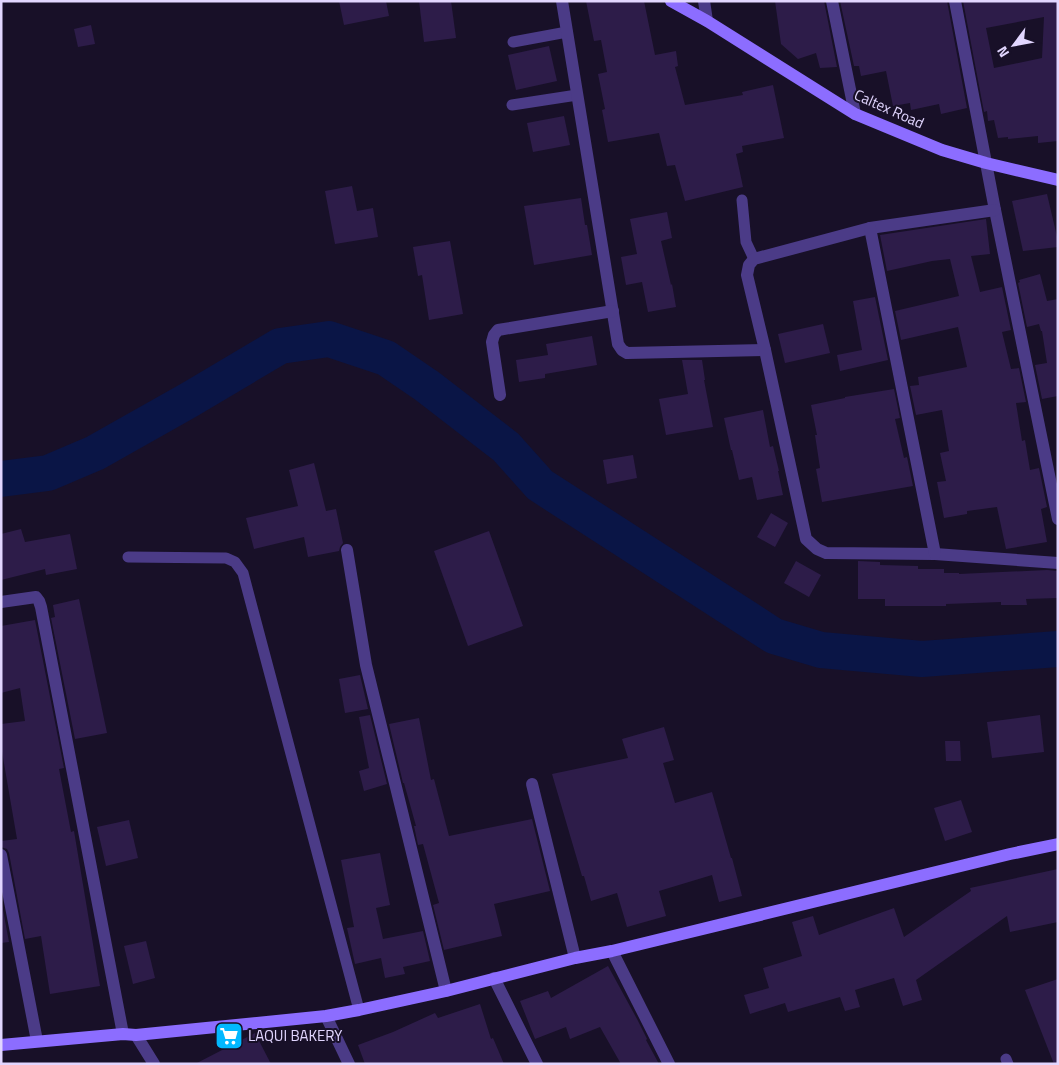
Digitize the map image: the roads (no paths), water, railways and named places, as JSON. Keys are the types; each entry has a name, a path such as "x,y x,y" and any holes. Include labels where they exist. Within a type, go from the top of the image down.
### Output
{"street":[{"path":"562,1 618,344 627,353 765,350"},
{"name":"Caltex Road","path":"672,1 855,114 942,150 986,163 1058,180"},
{"path":"704,1 707,21"},
{"path":"832,1 855,114"},
{"path":"955,1 995,210 1058,519"},
{"path":"995,210 870,228 754,259 748,265 747,275 806,539 817,549 826,552 935,554 1058,563"},
{"path":"870,228 935,554"},
{"path":"500,395 492,342 498,330 613,311"},
{"path":"347,550 366,665 446,991"},
{"path":"1,602 36,597 41,607 129,1035 154,1064"},
{"path":"532,784 574,958"},
{"path":"1,1045 326,1016 359,1010 446,991 574,958 612,951 1058,844"},
{"path":"1,856 37,1042"},
{"path":"612,951 669,1064"},
{"path":"494,978 538,1064"},
{"path":"326,1016 349,1064"}],"lane":[{"path":"513,42 567,32"},
{"path":"512,105 577,95"},
{"path":"742,200 746,242 754,259"},
{"path":"128,557 226,558 235,562 243,572 359,1010"}],"waterway":[{"path":"1,479 48,473 95,453 280,346 329,339 386,358 427,386 506,447 540,485 774,636 821,650 922,659 1058,649"}],"place":[{"name":"LAQUI BAKERY","path":"229,1036"}]}
